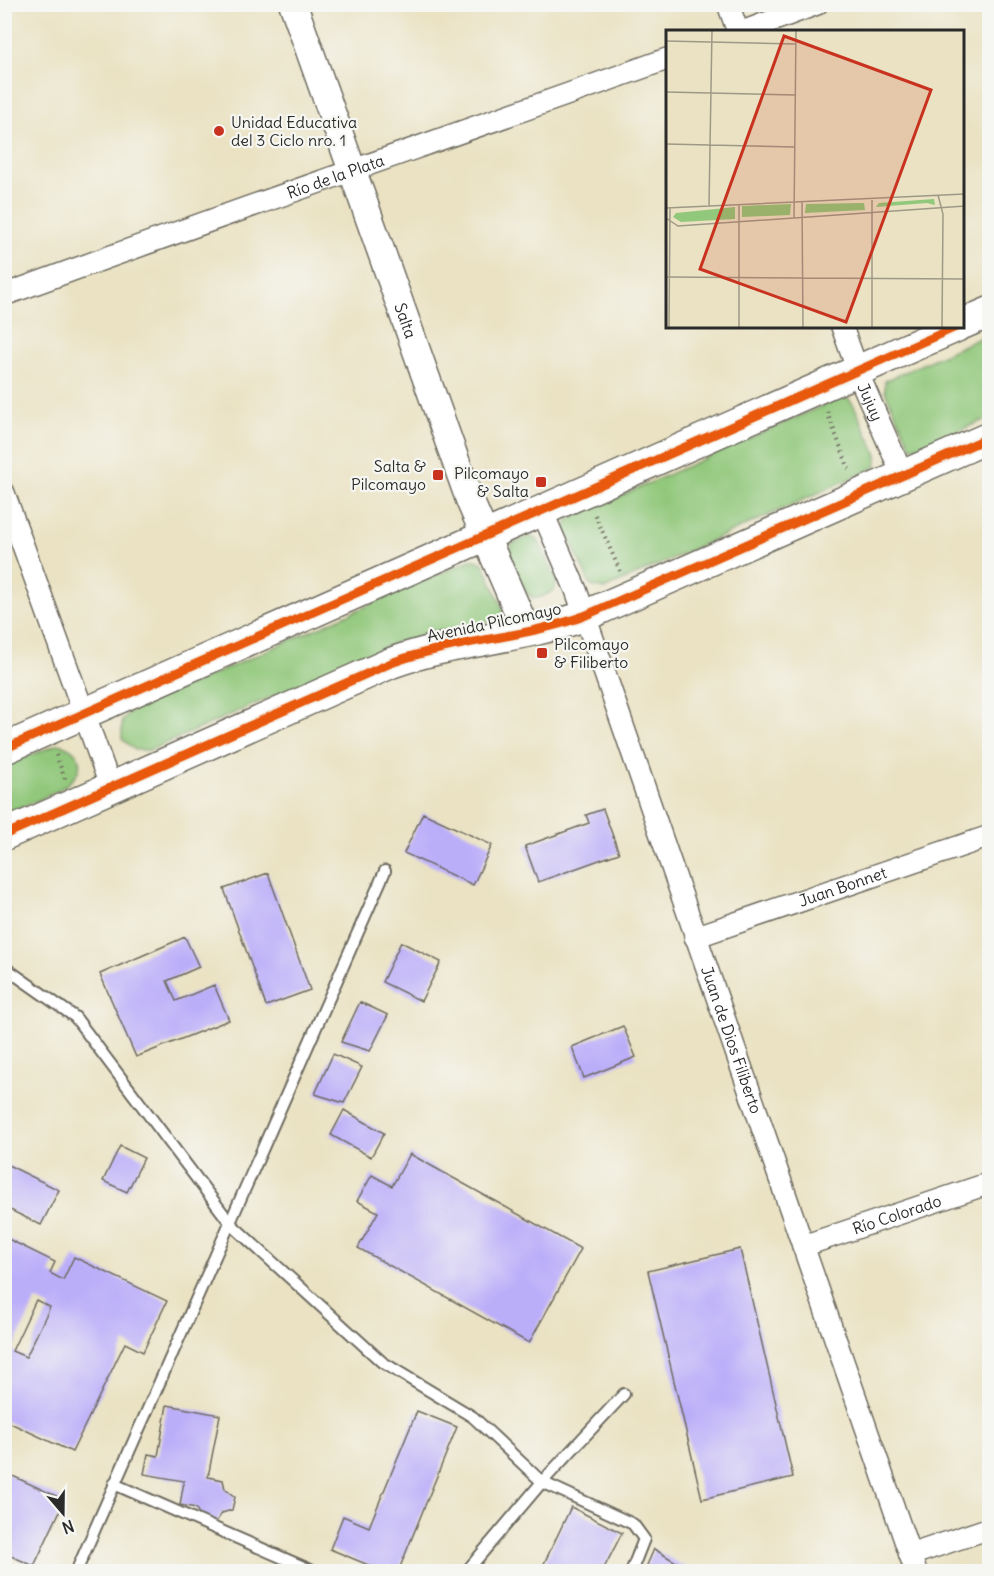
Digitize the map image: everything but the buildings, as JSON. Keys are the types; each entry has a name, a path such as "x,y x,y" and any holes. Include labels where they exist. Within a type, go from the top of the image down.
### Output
{"main road":[{"path":"964,324 990,312"},
{"path":"4,749 954,328"},
{"name":"Avenida Pilcomayo","path":"4,835 391,663 436,649 527,632 584,616 990,437"}],"street":[{"name":"Salta","path":"293,4 466,488 527,632"},
{"path":"728,4 737,30"},
{"path":"747,30 817,4"},
{"name":"Río de la Plata","path":"4,295 666,58"},
{"name":"Jujuy","path":"842,328 857,371 903,476"},
{"path":"4,493 111,788"},
{"name":"Juan de Dios Filiberto","path":"542,511 576,590 913,1563"},
{"name":"Juan Bonnet","path":"695,937 990,836"},
{"name":"Río Colorado","path":"803,1246 990,1182"},
{"path":"913,1563 990,1528"}],"lane":[{"path":"76,1572 385,871"},
{"path":"4,966 75,1017 231,1224 382,1362 473,1417 542,1482 633,1524 644,1539 631,1572"},
{"path":"466,1572 542,1482 624,1394"},
{"path":"114,1484 315,1572"}],"path":[{"path":"824,404 852,478"},
{"path":"592,508 624,580"},
{"path":"52,745 68,785"}],"green space":[{"path":"989,334 989,418 921,447 911,447 885,391 885,381"},
{"path":"842,397 849,399 853,404 877,455 874,468 604,589 591,586 565,529 569,519"},
{"path":"529,536 538,540 557,581 554,590 536,598 526,592 508,554 512,544"},
{"path":"470,560 483,563 503,608 502,615 497,620 395,643 150,750 135,750 122,739 122,721 129,712"},
{"path":"58,744 71,749 78,757 79,770 73,779 52,794 5,814 5,766"}],"cycle path":[{"path":"4,749 954,328"},
{"path":"4,835 391,663 438,649 536,630 584,616 990,437"}],"place":[{"name":"Unidad Educativa del 3 Ciclo nro. 1","path":"219,131"},
{"name":"Salta & Pilcomayo","path":"438,475"},
{"name":"Pilcomayo & Salta","path":"541,482"},
{"name":"Pilcomayo & Filiberto","path":"542,653"}]}
